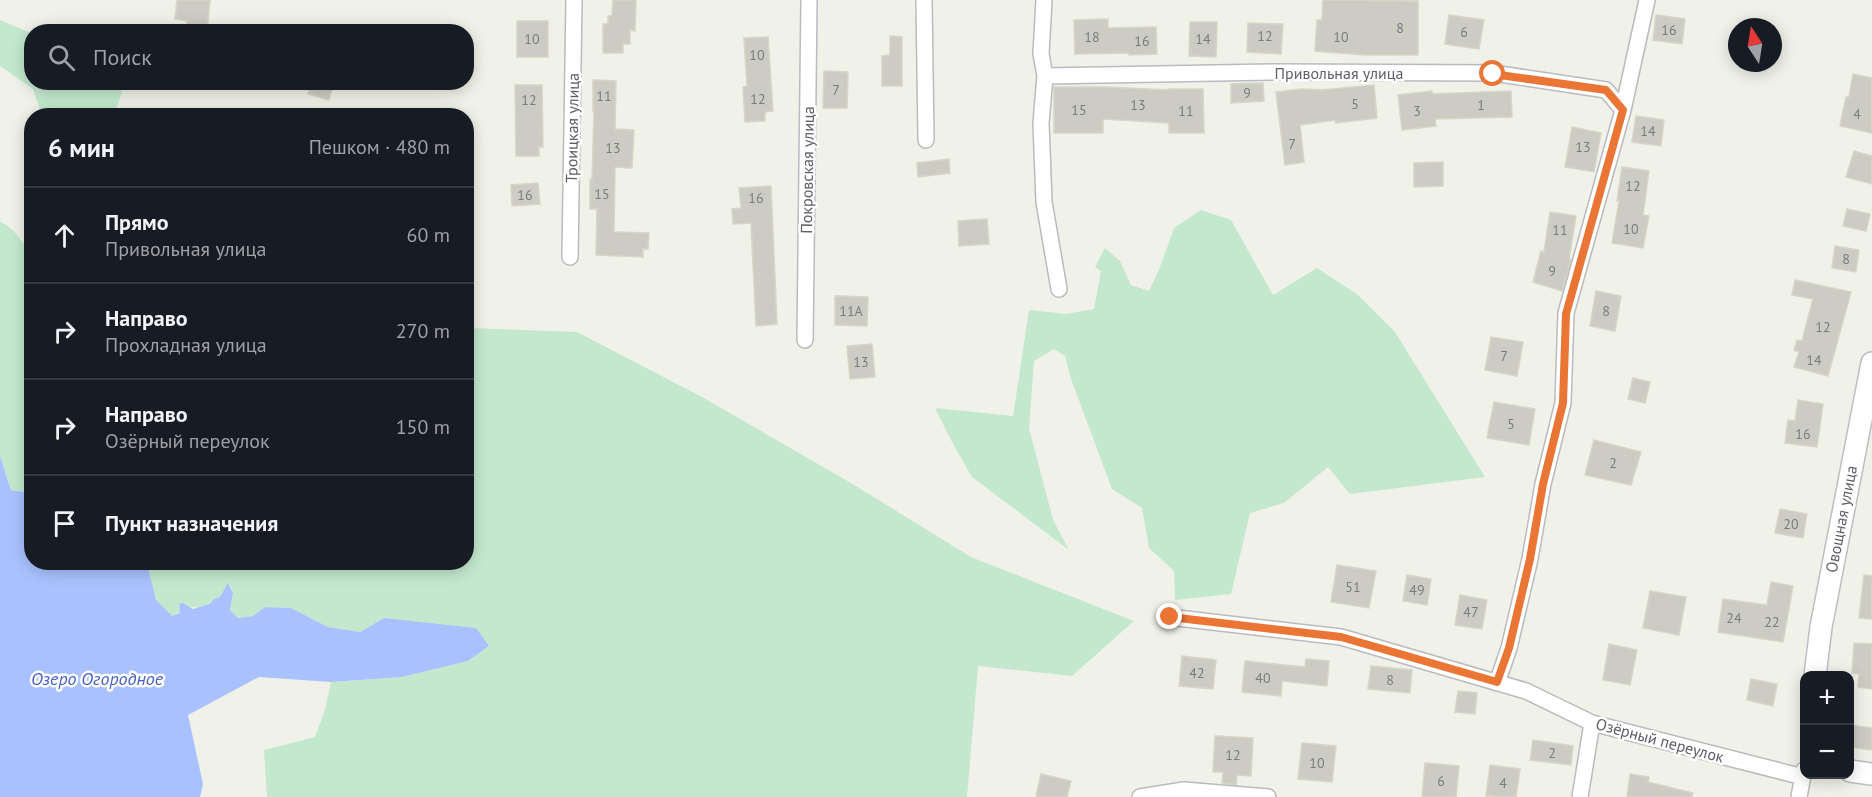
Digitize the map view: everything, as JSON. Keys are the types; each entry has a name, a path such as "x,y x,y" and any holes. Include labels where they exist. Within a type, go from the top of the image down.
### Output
{"street":[{"name":"Троицкая улица","path":"570,257 574,0"},
{"name":"Покровская улица","path":"805,340 809,0"},
{"path":"924,0 926,140"},
{"path":"1044,0 1041,54 1044,76 1041,123 1044,202 1059,289"},
{"path":"1497,682 1509,648 1530,559 1543,484 1563,403 1566,314 1623,110 1647,0"},
{"name":"Привольная улица","path":"1044,76 1275,72 1493,74 1606,90 1623,110"},
{"name":"Овощная улица","path":"1816,671 1821,627 1872,363"},
{"name":"Озёрный переулок","path":"1170,617 1341,637 1526,691 1592,723 1800,772"},
{"path":"1580,797 1592,723"},
{"path":"1854,772 1872,774"},
{"path":"1799,797 1803,779"},
{"path":"1140,797 1184,790 1268,797"}],"green space":[{"path":"0,20 24,30 24,83 0,66"},
{"path":"33,90 122,90 116,108 40,108"},
{"path":"1201,210 1231,220 1273,295 1317,268 1358,295 1395,332 1485,477 1350,494 1328,467 1284,503 1250,513 1231,594 1175,600 1174,571 1149,548 1142,508 1112,489 1071,379 1065,356 1054,349 1034,361 1029,428 1053,520 1069,550 972,477 935,408 1013,416 1029,310 1066,314 1094,309 1101,271 1095,267 1105,248 1120,261 1131,285 1149,291 1174,228"},
{"path":"0,222 14,231 24,244 24,491 11,490 0,456"},
{"path":"474,328 577,332 702,397 851,483 971,557 1134,621 1072,676 978,666 967,797 267,797 264,750 315,737 325,710 331,682 402,677 468,661 489,646 419,623 384,618 360,632 328,627 291,608 265,607 253,616 238,618 230,610 233,593 229,584 220,597 206,605 189,607 179,605 180,613 172,616 156,601 149,570 474,570"}],"water":[{"name":"Озеро Огородное","path":"0,456 11,490 24,492 24,570 149,570 156,600 172,616 180,613 179,604 183,603 193,609 209,604 220,597 228,583 233,593 230,610 238,618 253,616 265,607 291,608 328,627 360,632 384,618 476,628 489,646 468,661 402,677 331,682 259,677 188,715 203,784 200,797 0,797"}],"building":[{"path":"177,0 210,0 208,24 187,24 187,21 175,19"},
{"path":"613,0 636,0 635,31 630,30 630,44 623,44 623,53 603,53 603,24 608,24 608,16 612,16"},
{"path":"1323,0 1418,1 1418,55 1365,55 1315,51 1317,20 1322,20"},
{"path":"1449,15 1484,20 1479,49 1445,44"},
{"path":"1656,15 1685,19 1682,44 1653,40"},
{"path":"1108,19 1108,28 1156,27 1157,54 1075,54 1074,20"},
{"path":"517,21 548,21 548,57 517,57"},
{"path":"1190,22 1217,22 1216,57 1189,56"},
{"path":"1248,23 1283,24 1281,54 1247,52"},
{"path":"890,36 902,37 902,86 882,86 882,56 890,55"},
{"path":"768,37 773,111 765,112 765,121 745,122 743,87 747,86 744,38"},
{"path":"824,71 848,72 847,108 823,108"},
{"path":"1853,74 1872,78 1872,133 1840,126"},
{"path":"593,80 616,81 615,129 634,130 632,168 615,167 614,232 649,233 648,249 643,249 643,257 596,255 597,209 590,209"},
{"path":"1263,83 1264,101 1231,103 1231,84"},
{"path":"515,85 542,85 543,147 539,147 539,156 516,156"},
{"path":"1374,85 1377,118 1336,123 1335,120 1300,125 1304,162 1285,165 1276,92"},
{"path":"1054,87 1203,89 1204,133 1169,133 1169,123 1103,119 1103,133 1054,133"},
{"path":"309,90 332,90 329,100 308,94"},
{"path":"1432,91 1432,94 1511,91 1512,117 1435,119 1436,126 1402,130 1398,95"},
{"path":"1636,116 1664,120 1661,146 1632,142"},
{"path":"1572,127 1601,133 1594,172 1565,167"},
{"path":"1854,151 1872,156 1872,184 1846,177"},
{"path":"949,159 950,173 918,177 917,163"},
{"path":"1443,162 1443,186 1414,187 1414,163"},
{"path":"1622,167 1649,171 1643,215 1649,216 1643,248 1612,243"},
{"path":"538,183 540,204 512,206 511,185"},
{"path":"771,186 777,324 756,326 751,223 733,224 732,209 741,208 739,188"},
{"path":"1847,209 1870,214 1866,231 1843,226"},
{"path":"1550,212 1576,216 1569,259 1571,260 1562,291 1533,282 1541,251 1544,252"},
{"path":"987,219 989,244 959,246 958,221"},
{"path":"1835,246 1859,250 1856,272 1832,268"},
{"path":"1795,280 1851,292 1828,376 1794,367 1799,352 1794,350 1797,340 1802,341 1813,299 1792,295"},
{"path":"1596,291 1621,296 1615,331 1590,326"},
{"path":"835,296 868,297 867,326 835,325"},
{"path":"1491,337 1523,342 1517,376 1485,370"},
{"path":"872,344 875,377 850,379 847,346"},
{"path":"1633,378 1650,382 1645,403 1628,399"},
{"path":"1798,400 1823,404 1817,447 1785,443 1788,420 1795,421"},
{"path":"1494,402 1535,409 1529,445 1487,438"},
{"path":"1594,440 1641,452 1631,485 1585,475"},
{"path":"1780,509 1807,514 1803,538 1775,533"},
{"path":"1337,565 1376,571 1369,608 1331,602"},
{"path":"1407,575 1431,579 1427,605 1403,601"},
{"path":"1864,575 1872,576 1872,619 1859,618"},
{"path":"1771,582 1793,586 1783,642 1718,632 1723,599 1767,605"},
{"path":"1650,591 1686,597 1679,635 1643,628"},
{"path":"1460,595 1487,600 1482,629 1455,625"},
{"path":"1854,643 1872,644 1872,689 1858,687 1859,674 1852,671"},
{"path":"1609,644 1637,650 1630,685 1603,680"},
{"path":"1182,656 1216,660 1213,689 1179,686"},
{"path":"1306,659 1329,661 1327,686 1282,681 1281,696 1242,692 1245,661 1305,667"},
{"path":"1371,666 1412,670 1410,693 1368,689"},
{"path":"1751,679 1777,684 1773,706 1747,700"},
{"path":"1458,691 1477,693 1475,714 1455,712"},
{"path":"1854,726 1872,728 1872,750 1854,748"},
{"path":"1215,736 1253,738 1251,776 1237,775 1236,785 1222,783 1223,772 1213,772"},
{"path":"1533,740 1573,746 1571,765 1530,760"},
{"path":"1302,743 1336,746 1332,782 1298,779"},
{"path":"1425,763 1459,766 1456,797 1422,797"},
{"path":"1490,765 1520,769 1516,797 1486,796"},
{"path":"1041,774 1071,781 1067,797 1036,797"},
{"path":"1630,774 1649,777 1648,782 1693,793 1692,797 1627,797"}],"route":[{"path":"1170,617 1341,637 1497,682 1509,648 1530,559 1543,484 1563,403 1566,314 1623,110 1606,90 1493,74"}]}
